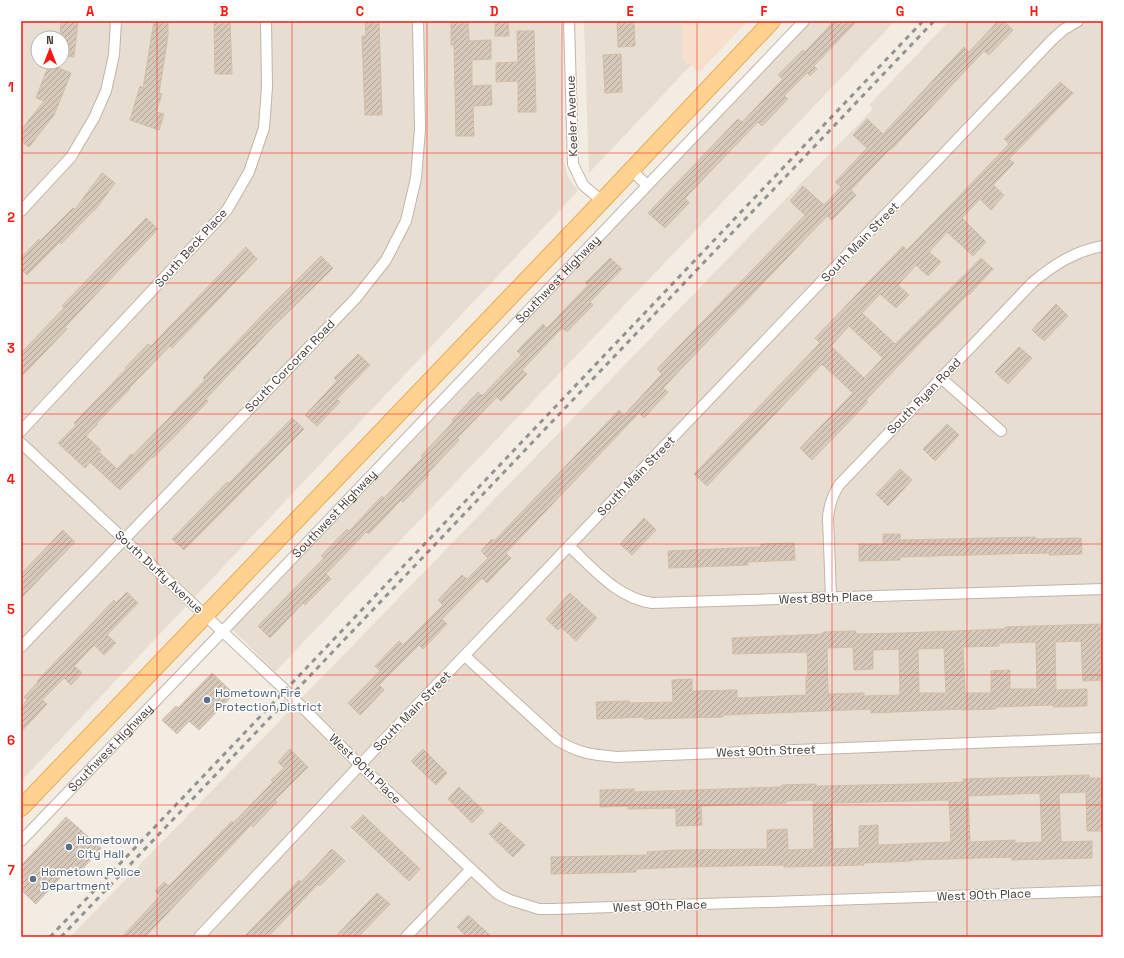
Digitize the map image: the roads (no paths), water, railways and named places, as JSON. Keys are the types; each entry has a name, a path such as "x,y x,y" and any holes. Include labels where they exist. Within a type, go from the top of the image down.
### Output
{"main road":[{"name":"Southwest Highway","path":"21,808 602,201 772,21"}],"street":[{"path":"21,211 71,157 94,118 106,91 114,55 116,21"},
{"name":"South Beck Place","path":"21,431 227,210 249,172 264,128 267,87 266,21"},
{"name":"South Corcoran Road","path":"21,647 356,298 386,260 406,221 416,178 420,129 418,21"},
{"name":"Keeler Avenue","path":"569,21 573,164 583,185 602,201"},
{"name":"Southwest Highway","path":"21,841 804,21"},
{"name":"South Main Street","path":"199,937 360,765 1052,40 1063,30 1078,21"},
{"path":"631,170 647,185"},
{"name":"South Ryan Road","path":"831,597 828,518 829,505 832,495 849,473 1033,282 1060,261 1076,254 1103,246"},
{"path":"941,378 1001,432"},
{"name":"South Duffy Avenue","path":"21,442 296,702"},
{"name":"West 89th Place","path":"569,546 618,590 642,602 664,603 1103,589"},
{"name":"West 90th Street","path":"465,656 557,740 571,749 599,756 616,757 1103,738"},
{"name":"West 90th Place","path":"296,702 470,870 498,894 510,900 539,909 1103,891"},
{"path":"406,937 470,870"}],"railway":[{"path":"50,937 923,21"},
{"path":"61,937 934,21"}],"place":[{"name":"Hometown Fire Protection District","path":"207,700"},
{"name":"Hometown City Hall","path":"69,847"},
{"name":"Hometown Police Department","path":"33,879"}]}
